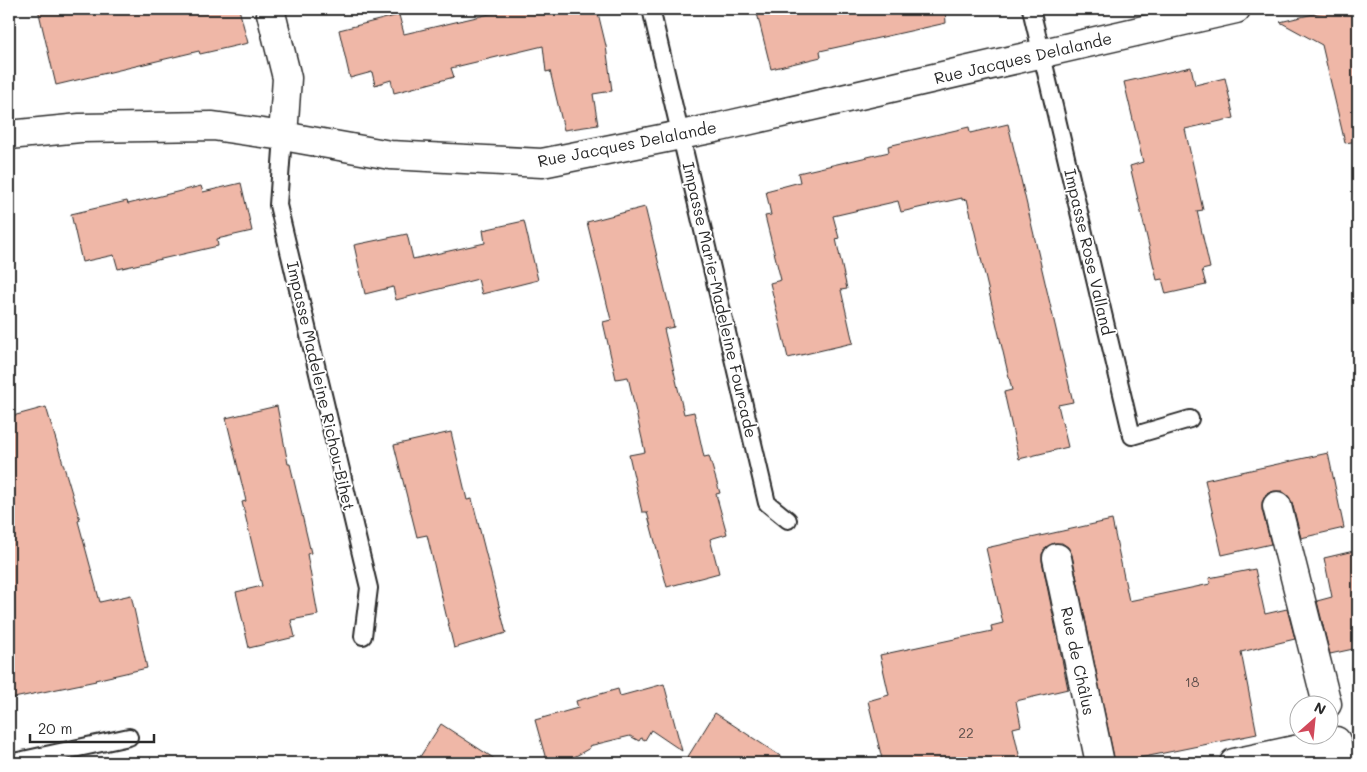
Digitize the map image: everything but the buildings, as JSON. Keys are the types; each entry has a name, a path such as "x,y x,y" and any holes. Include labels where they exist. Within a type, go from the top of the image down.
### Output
{"street":[{"path":"270,9 287,78 282,136"},
{"name":"Rue Jacques Delalande","path":"9,135 80,128 213,126 390,155 542,163 681,135 1236,9"},
{"path":"1277,506 1324,694"},
{"name":"Rue de Châlus","path":"1057,558 1100,763"},
{"path":"1234,763 1345,746"}],"lane":[{"name":"Impasse Rose Valland","path":"1031,9 1132,436 1190,419"},
{"name":"Impasse Marie-Madeleine Fourcade","path":"652,13 767,503 788,520"},
{"name":"Impasse Madeleine Richou-Bihet","path":"282,136 278,205 369,588 363,636"},
{"path":"9,763 129,737"}]}
